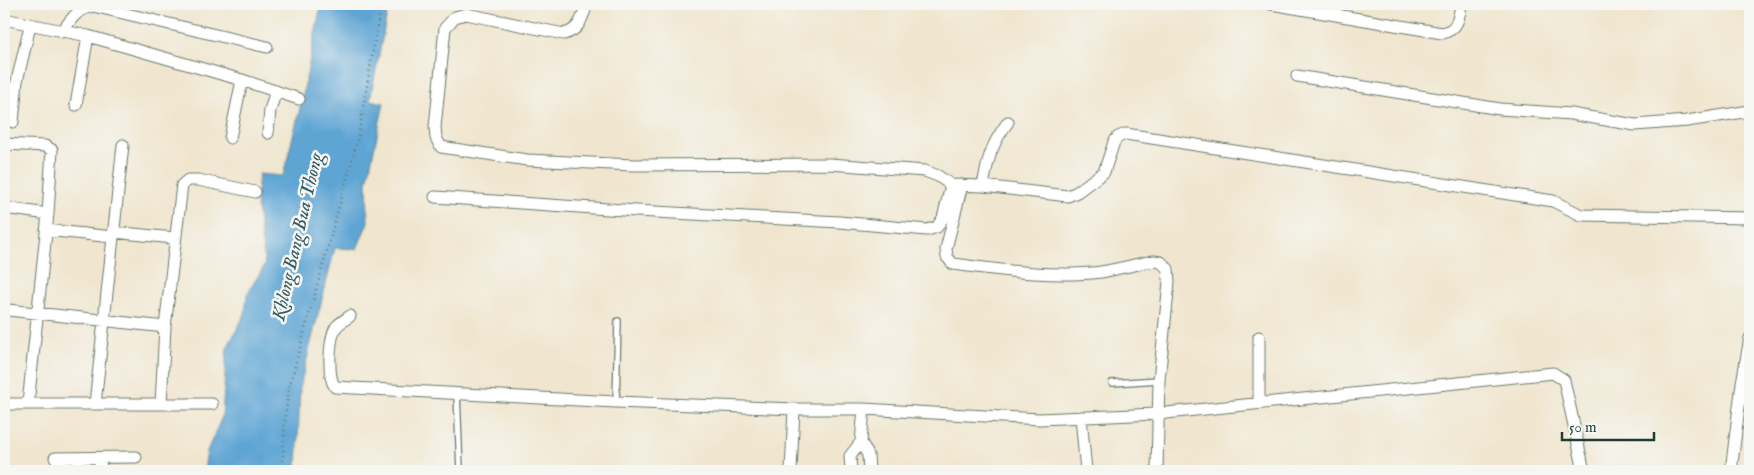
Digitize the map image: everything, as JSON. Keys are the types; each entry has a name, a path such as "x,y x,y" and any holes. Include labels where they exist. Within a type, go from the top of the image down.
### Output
{"street":[{"path":"587,4 579,25 574,32 564,34 466,14 455,18 445,28 434,128 436,138 441,147 527,160 633,165 830,164 925,171 957,185 983,186 1068,196 1077,192 1104,172 1114,142 1118,136 1126,134 1553,201 1581,215 1750,218"},
{"path":"1271,4 1442,33 1455,27 1461,4"},
{"path":"62,32 74,15 83,8 93,6 267,47"},
{"path":"4,19 30,26 88,36 242,80 298,99"},
{"path":"13,122 17,81 30,26"},
{"path":"76,105 88,36"},
{"path":"1298,76 1500,109 1571,114 1635,125 1687,121 1750,111"},
{"path":"230,138 242,80"},
{"path":"268,133 270,110 276,91"},
{"path":"983,186 988,154 996,138 1008,122"},
{"path":"4,144 45,146 52,150 48,214 36,313 28,404"},
{"path":"95,404 102,322 123,145"},
{"path":"161,404 165,327 174,238 182,185 188,180 255,192"},
{"path":"435,197 637,212 839,222 927,230 937,228 957,185"},
{"path":"957,185 946,249 947,257 953,264 1006,271 1058,273 1101,272 1154,260 1161,262 1168,269 1169,282 1157,414 1157,471"},
{"path":"4,208 48,214"},
{"path":"46,230 174,238"},
{"path":"8,310 102,322 165,327"},
{"path":"350,316 336,327 331,349 330,377 335,387 616,402 794,409 864,409 1039,419 1157,414 1553,373 1564,380 1584,471"},
{"path":"1259,337 1259,403"},
{"path":"1731,471 1747,375 1750,338"},
{"path":"4,404 212,404"},
{"path":"791,471 794,409"},
{"path":"850,471 850,456 861,442 864,409"},
{"path":"1081,417 1086,471"},
{"path":"861,442 868,455 869,471"},
{"path":"55,458 136,457"},
{"path":"100,458 101,471"}],"lane":[{"path":"616,402 618,321"},
{"path":"1112,383 1159,380"},
{"path":"457,393 460,471"}],"path":[{"path":"282,471 285,418 290,384 358,138 381,4"}],"water":[{"name":"Khlong Bang Bua Thong","path":"321,4 389,4 370,100 384,103 367,182 368,222 357,249 335,248 300,386 297,471 204,471 207,451 222,417 227,348 245,314 247,294 265,265 256,200 259,174 283,176 301,104"}]}
